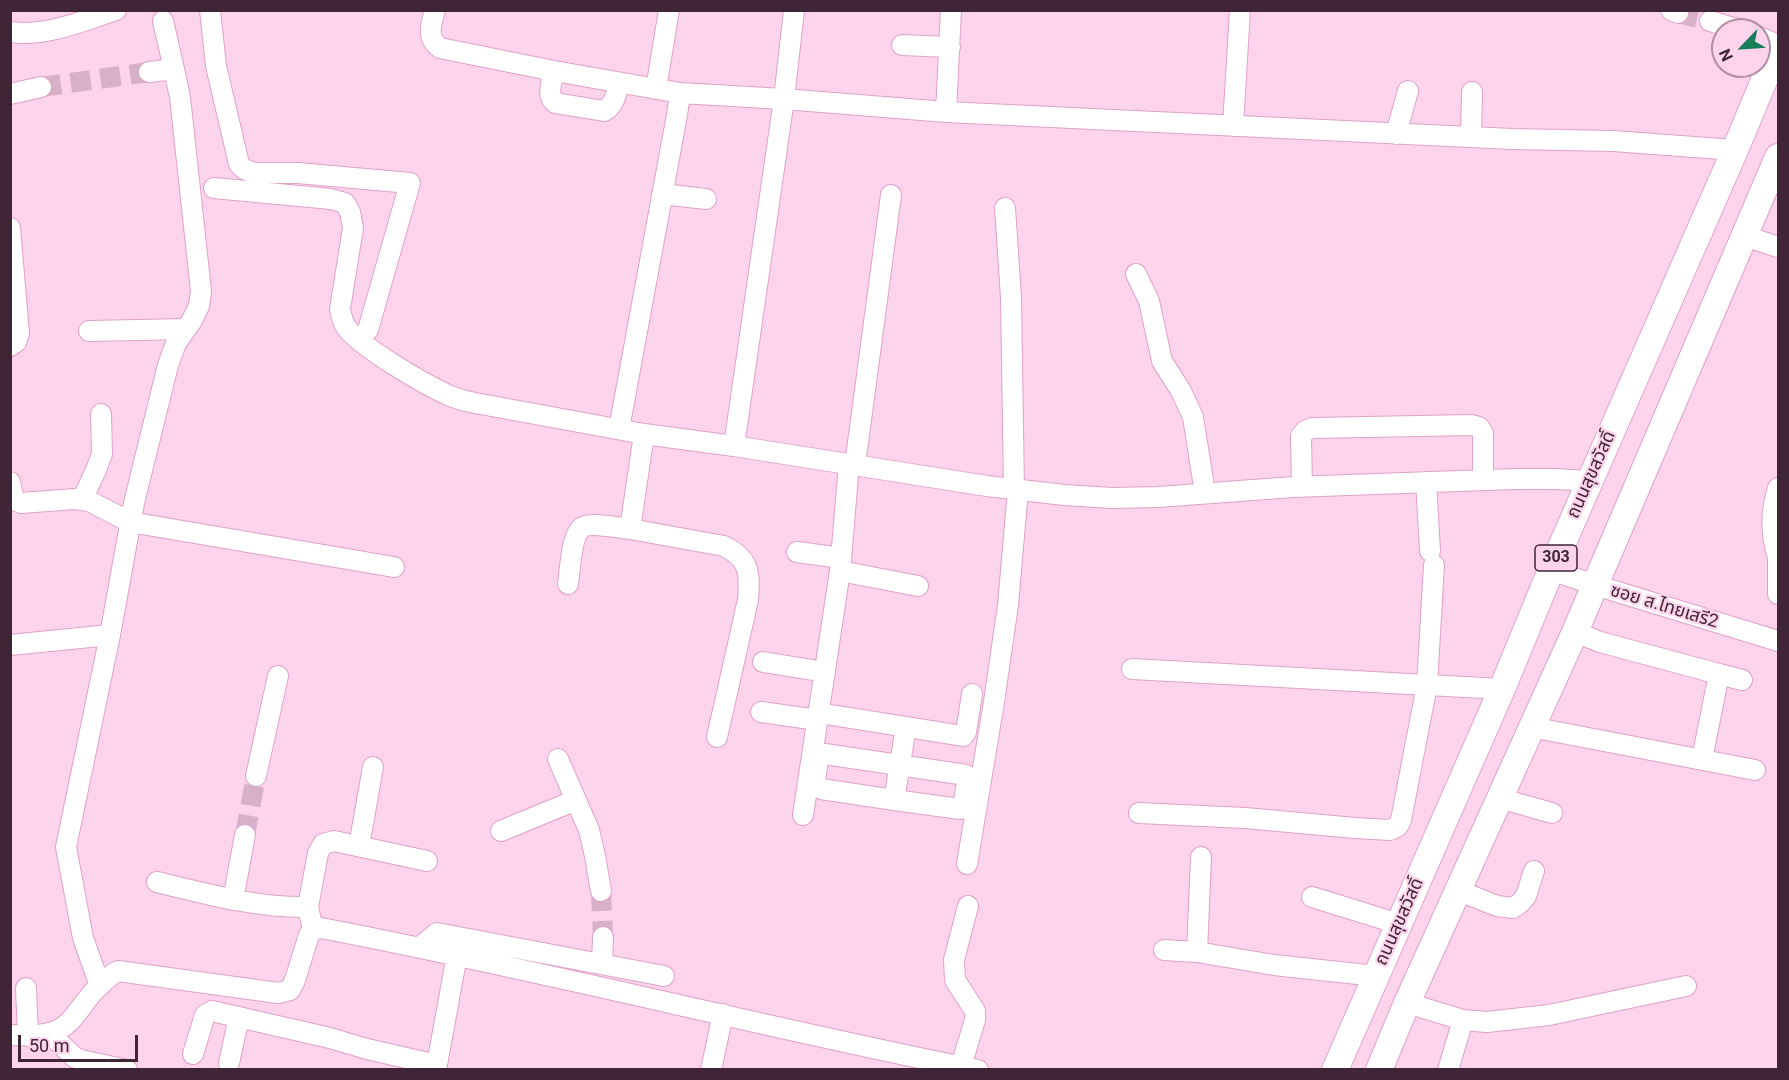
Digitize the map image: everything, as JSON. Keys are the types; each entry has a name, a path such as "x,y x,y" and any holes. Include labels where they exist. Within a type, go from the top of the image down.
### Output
{"main road":[{"name":"ถนนสุขสวัสดิ์","path":"1335,1070 1779,46"},
{"name":"303","path":"1379,1070 1457,890 1575,632 1779,157"}],"street":[{"path":"10,32 30,34 47,31 116,10"},
{"path":"210,10 216,66 239,164 244,169 254,173 298,172 410,183 368,330"},
{"path":"435,10 430,33 433,43 440,48 680,93 946,112 1396,134 1613,141 1735,150"},
{"path":"656,89 669,10"},
{"path":"734,446 784,99 794,10"},
{"path":"946,112 951,10"},
{"path":"1233,126 1240,10"},
{"path":"100,986 83,938 66,847 110,635 134,503 168,365 176,343 199,306 201,291 180,97 163,21"},
{"path":"902,45 950,47"},
{"path":"149,72 174,69"},
{"path":"554,71 549,93 555,103 604,111 613,104 619,83"},
{"path":"10,94 40,87"},
{"path":"1396,134 1408,91"},
{"path":"1471,137 1472,92"},
{"path":"619,429 680,93"},
{"path":"214,188 331,199 345,203 350,212 353,228 340,309 346,328 367,348 429,385 449,396 475,403 644,434 1016,490 1064,495 1112,498 1158,497 1302,487 1426,482 1556,479 1589,481"},
{"path":"662,194 706,198"},
{"path":"803,815 841,565 852,464 891,195"},
{"path":"967,864 1008,605 1016,490 1011,297 1005,208"},
{"path":"10,228 19,333 16,342 10,346"},
{"path":"1745,236 1779,247"},
{"path":"1136,274 1149,301 1162,361 1181,391 1193,417 1205,493"},
{"path":"89,331 186,329"},
{"path":"82,500 102,454 101,414"},
{"path":"1302,487 1301,436 1312,428 1472,425 1479,427 1483,432 1484,480"},
{"path":"630,529 644,434"},
{"path":"10,482 14,500 21,503 89,501 130,522 394,567"},
{"path":"1139,813 1245,818 1390,830 1398,826 1427,685 1432,558 1426,482"},
{"path":"1779,488 1773,506 1772,519 1778,557 1779,594"},
{"path":"568,585 574,540 583,526 630,529 724,546 737,552 747,568 748,600 717,737"},
{"path":"797,552 918,586"},
{"name":"ซอย ส.ไทยเสรี2","path":"1551,570 1777,641"},
{"path":"1575,632 1600,642 1742,680"},
{"path":"10,645 110,635"},
{"path":"763,662 825,672"},
{"path":"1132,669 1502,688"},
{"path":"1702,759 1719,674"},
{"path":"256,776 278,676"},
{"path":"761,712 819,716 963,736 966,732 972,694"},
{"path":"894,800 906,727"},
{"path":"1531,727 1755,770"},
{"path":"825,754 968,777 963,807 960,809 894,800 821,789 815,783 819,758 825,754"},
{"path":"558,759 589,830 601,891"},
{"path":"359,846 373,767"},
{"path":"1499,798 1552,813"},
{"path":"501,831 576,800"},
{"path":"233,900 245,835"},
{"path":"313,930 308,908 318,853 323,844 334,841 427,861"},
{"path":"1197,952 1201,857"},
{"path":"1457,890 1497,906 1513,908 1526,896 1534,871"},
{"path":"157,882 233,900 290,908 308,908"},
{"path":"1312,897 1399,924"},
{"path":"26,988 19,1035 58,1031 68,1023 112,973 124,971 278,993 290,990 309,935 313,930 321,928 420,947 969,1068 975,1011 955,980 954,960 968,906"},
{"path":"420,947 437,933 664,976"},
{"path":"602,964 603,937"},
{"path":"1164,950 1197,952 1274,965 1376,976"},
{"path":"193,1054 206,1015 212,1011 330,1038 436,1067 457,955"},
{"path":"574,982 579,960"},
{"path":"1407,1003 1463,1020 1487,1022 1549,1015 1686,987"},
{"path":"711,1070 723,1014"},
{"path":"229,1064 239,1017"},
{"path":"1448,1070 1463,1020"},
{"path":"49,1033 74,1057 127,1070"}],"tunnel":[{"path":"1678,13 1710,21"},
{"path":"41,87 149,72"},
{"path":"245,835 256,776"},
{"path":"601,891 603,937"}]}
